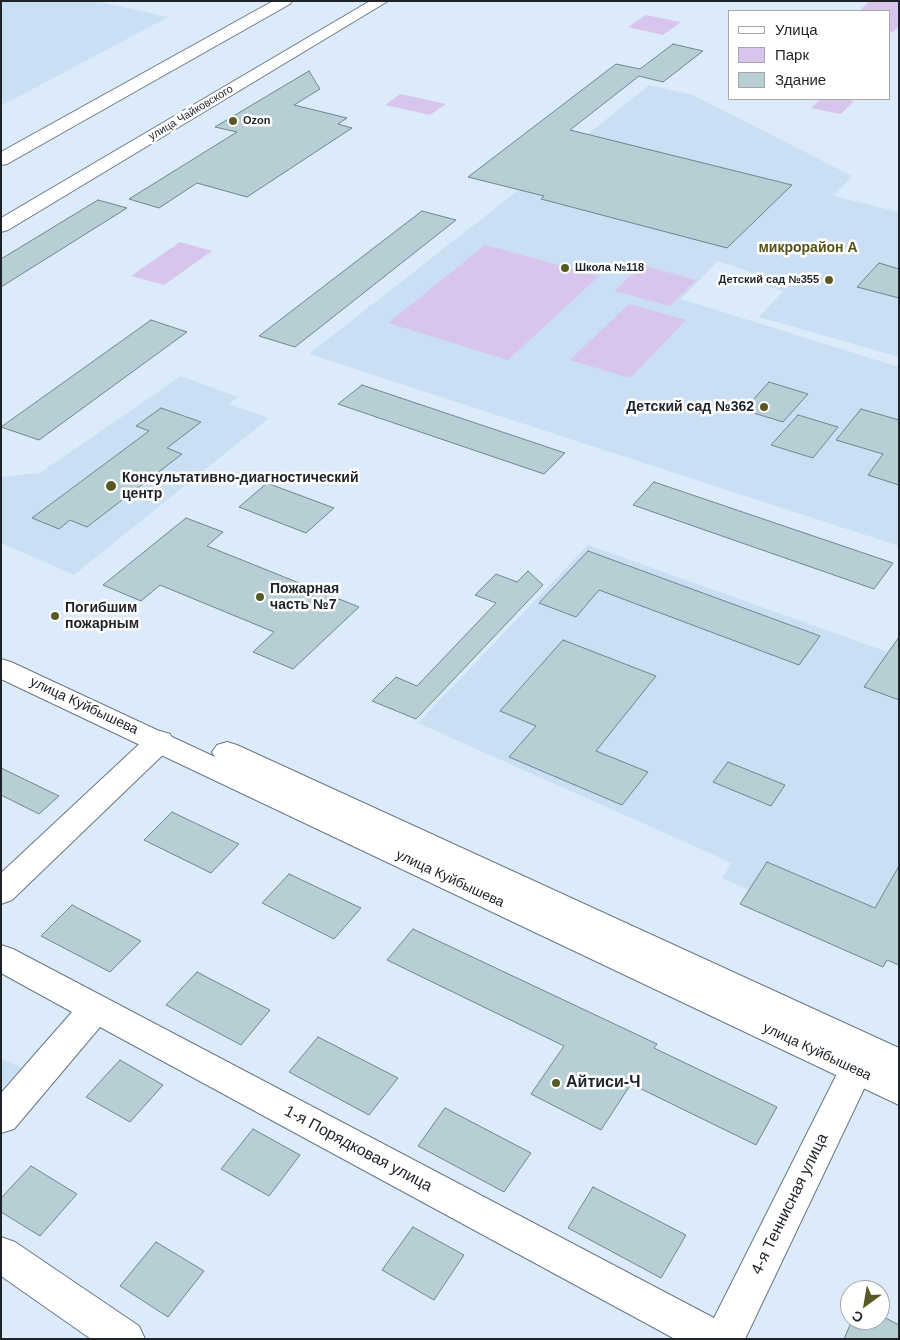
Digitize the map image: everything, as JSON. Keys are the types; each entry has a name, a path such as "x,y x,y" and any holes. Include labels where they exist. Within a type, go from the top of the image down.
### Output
{"main road":[{"path":"1,160 284,1"},
{"name":"улица Чайковского","path":"1,226 380,1"},
{"name":"улица Куйбышева","path":"1,648 167,735 860,1059 899,1090"},
{"name":"улица Куйбышева","path":"1,668 167,735"},
{"path":"1,892 167,735"},
{"name":"1-я Порядковая улица","path":"1,958 714,1339"},
{"path":"1,1118 95,1009"},
{"name":"улица Куйбышева","path":"860,1059 899,1064"},
{"name":"4-я Теннисная улица","path":"724,1339 860,1059"},
{"path":"1,1254 125,1339"}],"shaded area":[{"path":"1,1 96,1 168,17 1,106"},
{"name":"Школа №118","path":"649,85 693,95 852,176 834,196 899,212 899,357 759,317 783,291 756,283 762,276 718,261 681,299 899,367 899,546 309,354"},
{"path":"181,376 238,397 229,404 269,418 74,575 1,543 1,477 40,473"},
{"path":"588,545 899,656 899,958 722,878 732,863 418,723"},
{"path":"1,1058 21,1068 1,1089"}],"green space":[{"path":"870,1 899,1 899,26 893,32 890,31 890,10 860,10"},
{"path":"646,15 681,22 663,35 628,27"},
{"path":"400,94 446,104 430,115 385,105"},
{"path":"820,100 854,101 841,114 811,108"},
{"path":"180,242 212,251 164,285 131,276"},
{"path":"485,245 599,276 508,360 388,323"},
{"path":"641,265 696,280 670,306 615,291"},
{"path":"629,304 686,320 630,378 570,360"}],"building":[{"path":"673,44 703,51 663,82 639,76 570,130 792,185 727,248 541,199 544,196 468,177 616,64 640,69"},
{"path":"309,71 320,89 294,105 347,118 338,124 352,128 247,197 197,183 159,208 129,199 237,132 215,127"},
{"path":"98,200 127,208 1,287 1,259"},
{"path":"422,211 456,220 295,347 259,336"},
{"path":"879,263 899,269 899,298 857,287"},
{"path":"151,320 187,332 39,440 1,427"},
{"path":"769,382 808,394 783,422 744,410"},
{"path":"362,385 565,453 544,474 338,404"},
{"path":"161,408 201,422 167,448 182,454 87,527 70,520 59,529 32,518 149,431 136,426"},
{"path":"861,409 899,420 899,485 868,475 883,454 836,440"},
{"path":"798,415 838,427 813,458 771,445"},
{"path":"654,482 893,563 874,589 633,505"},
{"path":"267,483 334,508 306,533 239,507"},
{"path":"186,518 223,532 207,546 359,607 293,669 253,652 274,632 160,585 141,601 103,585"},
{"path":"588,551 820,636 799,665 599,590 576,617 539,603"},
{"path":"528,571 543,585 416,719 372,701 396,677 417,686 496,603 475,595 496,574 517,582"},
{"path":"899,637 899,700 864,687"},
{"path":"563,640 656,676 596,751 648,772 622,805 509,757 536,726 500,711"},
{"path":"728,762 785,785 771,806 713,782"},
{"path":"1,768 59,796 39,814 1,795"},
{"path":"172,812 239,844 211,873 144,840"},
{"path":"767,862 875,908 899,866 899,965 887,960 883,967 740,904"},
{"path":"289,874 361,908 334,939 262,903"},
{"path":"72,905 141,941 110,972 41,936"},
{"path":"413,929 657,1044 654,1048 777,1107 756,1145 631,1084 601,1130 531,1094 564,1046 387,960"},
{"path":"197,972 270,1010 241,1045 166,1005"},
{"path":"318,1037 398,1078 369,1115 289,1072"},
{"path":"120,1060 163,1085 130,1122 86,1097"},
{"path":"445,1108 531,1153 504,1192 418,1146"},
{"path":"253,1129 300,1155 269,1196 221,1169"},
{"path":"31,1166 77,1194 40,1236 1,1212 1,1198"},
{"path":"593,1187 686,1235 661,1278 568,1228"},
{"path":"413,1227 464,1255 434,1300 382,1270"},
{"path":"156,1242 204,1271 168,1317 120,1286"},
{"path":"890,1320 899,1325 899,1339 844,1339 848,1330 890,1330"}],"place":[{"name":"Ozon","path":"233,121"},
{"name":"Школа №118","path":"565,268"},
{"name":"Детский сад №355","path":"829,280"},
{"name":"Детский сад №362","path":"764,407"},
{"name":"Консультативно-диагностический центр","path":"111,486"},
{"name":"Пожарная часть №7","path":"260,597"},
{"name":"Погибшим пожарным","path":"55,616"},
{"name":"Айтиси-Ч","path":"556,1083"}],"district":[{"name":"микрорайон А","path":"808,248"}]}
